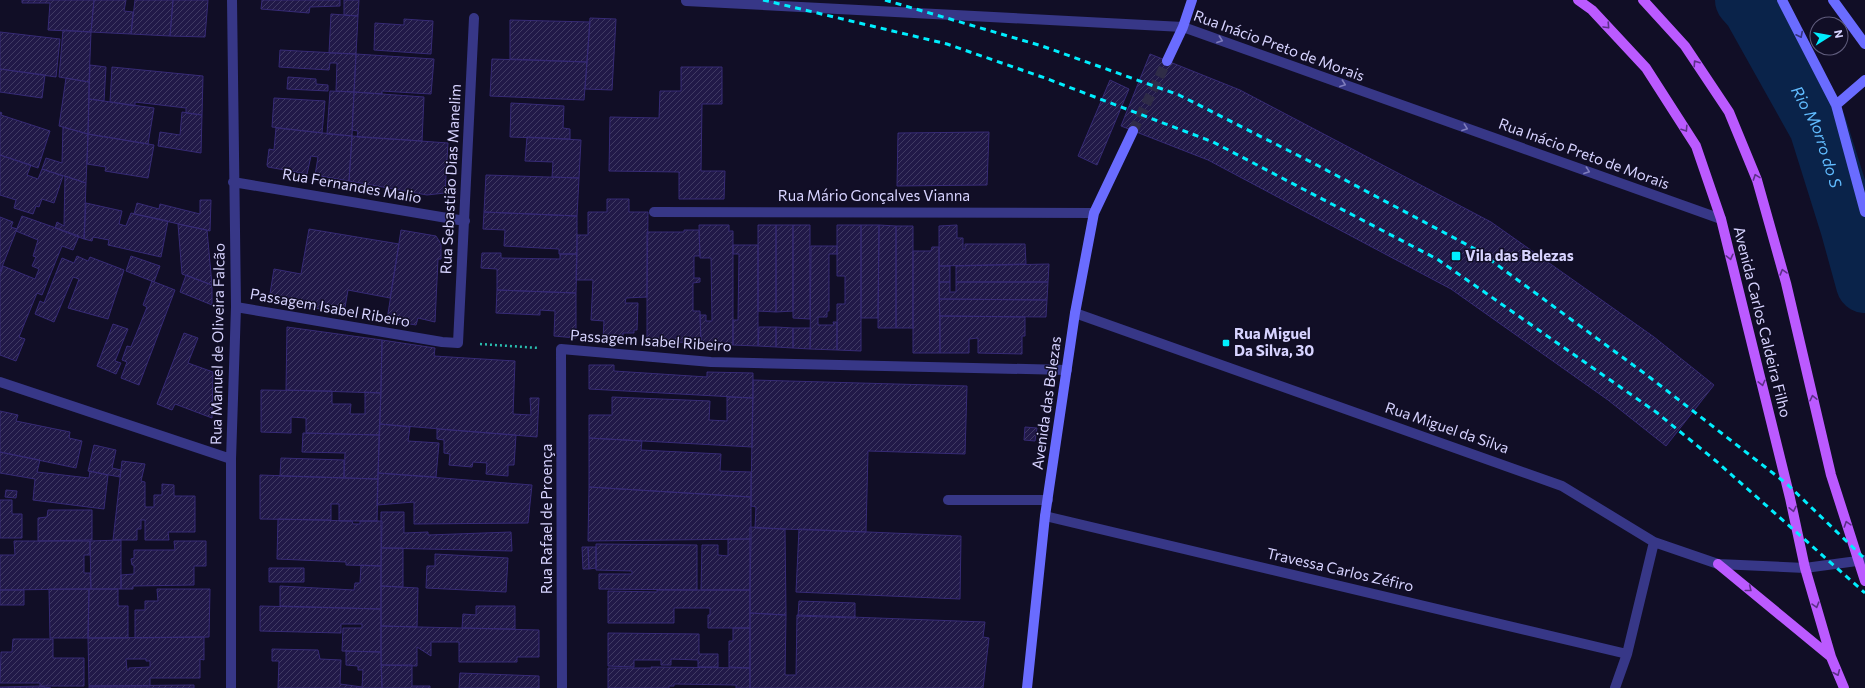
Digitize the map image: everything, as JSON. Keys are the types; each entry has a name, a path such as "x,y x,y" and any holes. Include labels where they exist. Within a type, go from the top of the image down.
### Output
{"main road":[{"name":"Avenida Carlos Caldeira Filho","path":"1578,0 1592,10 1650,75 1696,146 1721,219 1790,498 1805,568 1830,657 1844,688"},
{"name":"Avenida Carlos Caldeira Filho","path":"1643,0 1685,46 1729,112 1757,180 1786,282 1831,475 1862,561 1865,581"},
{"path":"1718,564 1830,657"}],"street":[{"name":"Rua Manuel de Oliveira Falcão","path":"231,688 231,459 236,308 232,0"},
{"path":"1167,61 1183,27 1192,0"},
{"path":"1782,0 1836,105 1865,212"},
{"path":"1833,0 1865,44"},
{"name":"Rua Inácio Preto de Morais","path":"686,1 1183,27 1721,219"},
{"name":"Rua Sebastião Dias Manelim","path":"458,343 474,18"},
{"path":"1836,105 1865,80"},
{"name":"Avenida das Belezas","path":"1027,688 1045,516 1075,312 1094,213 1133,131"},
{"name":"Rua Fernandes Malio","path":"234,182 465,221"},
{"name":"Rua Mário Gonçalves Vianna","path":"654,212 1094,213"},
{"name":"Passagem Isabel Ribeiro","path":"236,308 442,342 458,343"},
{"name":"Rua Miguel da Silva","path":"1075,312 1562,486 1654,542 1718,564 1805,568 1862,561"},
{"name":"Passagem Isabel Ribeiro","path":"561,349 711,362 1067,370"},
{"name":"Rua Rafael de Proença","path":"561,349 562,688"},
{"path":"0,382 231,459"},
{"path":"948,500 1048,500"},
{"name":"Travessa Carlos Zéfiro","path":"1045,516 1627,654"},
{"path":"1615,688 1627,654 1654,542"}],"path":[{"name":"Passagem Isabel Ribeiro","path":"458,343 561,349"}],"building":[{"path":"22,0 94,0 91,32 48,30 50,3 22,3"},
{"path":"94,0 126,0 124,11 133,12 131,34 91,32"},
{"path":"135,0 173,0 170,36 131,34"},
{"path":"173,0 208,0 205,37 170,36"},
{"path":"262,0 340,0 340,6 310,7 309,13 261,9"},
{"path":"344,0 359,0 358,16 344,15"},
{"path":"331,14 358,16 356,54 329,53"},
{"path":"590,18 616,19 612,90 585,89"},
{"path":"404,19 433,21 431,54 374,50 375,23 404,25"},
{"path":"510,20 590,22 587,62 510,59"},
{"path":"63,30 91,32 89,82 59,77"},
{"path":"0,32 60,39 56,77 0,69"},
{"path":"280,50 356,54 354,92 336,91 337,63 330,63 329,70 279,67"},
{"path":"356,54 434,59 431,94 382,91 382,94 354,92"},
{"path":"1150,54 1240,90 1491,222 1654,337 1714,385 1666,446 1608,400 1451,289 1208,160 1121,126"},
{"path":"492,59 587,62 584,100 490,96"},
{"path":"90,65 106,67 104,101 89,99"},
{"path":"112,67 203,76 202,115 186,113 186,108 135,102 135,106 110,102"},
{"path":"681,67 722,67 722,104 702,104 701,171 725,171 724,199 679,199 679,172 609,171 610,117 659,118 660,91 681,91"},
{"path":"0,69 45,75 42,98 0,92"},
{"path":"288,77 316,79 316,84 328,85 328,91 287,89"},
{"path":"66,78 89,82 88,134 59,126"},
{"path":"1110,80 1129,89 1097,165 1078,156"},
{"path":"330,91 354,92 352,136 327,134"},
{"path":"354,92 424,97 422,141 357,137 358,131 352,130"},
{"path":"274,98 325,101 322,133 272,127"},
{"path":"89,99 154,108 148,144 88,134"},
{"path":"511,103 564,106 563,128 570,129 570,139 510,137"},
{"path":"0,112 2,113 1,115 50,131 38,168 0,155"},
{"path":"182,112 202,115 201,153 158,146 160,132 180,135"},
{"path":"63,127 88,134 86,183 42,169 46,158 62,163"},
{"path":"276,128 352,136 349,181 315,175 318,157 311,156 307,174 268,167 269,149 274,150"},
{"path":"989,132 987,185 897,186 898,133"},
{"path":"88,134 154,145 148,178 105,171 106,167 87,164"},
{"path":"352,136 448,143 445,193 427,195 349,181"},
{"path":"527,137 581,140 579,178 552,177 553,162 525,161"},
{"path":"0,155 31,165 27,175 38,179 42,169 63,176 54,203 42,199 39,207 36,206 33,214 14,208 16,200 0,195"},
{"path":"486,175 579,178 577,216 484,212"},
{"path":"65,176 86,183 84,239 55,228 57,222 64,226"},
{"path":"607,199 629,199 629,212 648,212 647,297 626,298 625,303 638,303 637,330 634,330 634,333 623,333 623,340 603,339 604,321 591,320 593,280 576,280 577,235 588,235 588,212 607,212"},
{"path":"200,200 211,200 210,231 134,214 137,203 159,209 160,204 200,214"},
{"path":"86,203 122,211 119,224 126,226 131,213 168,221 161,257 108,245 109,240 93,237 92,241 84,239"},
{"path":"484,212 577,216 577,254 559,254 559,249 504,246 505,230 483,229"},
{"path":"22,216 79,236 73,250 62,246 42,295 37,293 19,337 25,339 16,361 0,355 0,275 3,266 35,279 39,269 32,266 36,257 33,256 38,240 16,231"},
{"path":"0,217 13,222 11,227 17,229 0,272"},
{"path":"178,224 207,230 212,285 182,274"},
{"path":"699,225 729,225 729,231 733,231 733,345 701,343 700,315 706,315 706,321 712,321 711,258 700,258"},
{"path":"758,225 776,225 776,312 758,311"},
{"path":"776,225 793,225 793,311 776,312"},
{"path":"793,225 810,225 810,319 793,318"},
{"path":"837,225 861,225 861,351 837,350 837,304 845,304 845,276 837,276"},
{"path":"861,225 879,225 878,318 861,318"},
{"path":"879,225 896,226 896,328 878,328"},
{"path":"957,225 957,238 963,238 963,249 965,249 965,244 1025,244 1026,264 939,266 939,226"},
{"path":"896,226 913,226 913,328 896,328"},
{"path":"309,229 399,244 390,298 348,290 344,313 269,300 274,269 301,274"},
{"path":"401,230 436,236 441,244 441,259 438,259 435,322 418,318 416,325 387,320"},
{"path":"684,230 699,230 700,256 694,256 694,278 700,278 700,282 693,283 693,311 700,311 701,343 647,341 647,232 684,232"},
{"path":"733,245 758,245 758,346 733,345 733,320 738,320 739,254 733,254"},
{"path":"811,246 837,246 837,254 829,254 829,311 827,311 827,317 818,317 818,325 834,325 833,322 837,322 837,350 810,349"},
{"path":"932,247 939,247 940,353 913,353 913,251 931,251"},
{"path":"482,253 501,253 501,258 560,259 560,254 577,254 576,293 497,290 497,269 481,268"},
{"path":"77,256 88,261 90,257 124,270 108,319 68,308 79,279 73,277 54,322 35,314 40,301 44,303 62,258 74,263"},
{"path":"131,256 160,266 154,282 126,271"},
{"path":"1049,264 1048,282 956,282 956,266"},
{"path":"939,266 950,266 950,282 939,282"},
{"path":"186,275 212,285 212,305 180,292"},
{"path":"152,281 175,290 139,385 121,378 127,362 122,360 127,346 131,347 147,307 143,305"},
{"path":"939,282 950,282 950,292 956,292 956,282 1048,282 1047,300 939,299"},
{"path":"497,290 576,293 576,338 554,336 555,311 540,310 540,315 496,313"},
{"path":"939,299 1047,300 1046,317 940,316"},
{"path":"940,316 1025,317 1025,336 1022,336 1022,354 978,353 978,338 969,339 969,353 940,353"},
{"path":"113,324 128,329 115,361 121,363 116,374 97,366"},
{"path":"287,327 382,340 381,393 286,390"},
{"path":"759,327 776,327 776,347 758,346"},
{"path":"776,327 793,328 793,348 776,347"},
{"path":"793,328 811,328 810,349 793,348"},
{"path":"184,333 198,338 188,363 213,372 212,418 175,404 172,410 157,404"},
{"path":"382,340 435,348 434,356 515,361 513,414 531,415 530,398 539,398 537,437 380,424"},
{"path":"589,365 614,365 614,371 707,377 707,372 753,373 753,398 589,389"},
{"path":"753,380 967,386 965,454 868,451 866,532 755,528 756,507 751,506"},
{"path":"261,390 332,391 332,404 351,404 350,414 365,414 365,392 381,393 379,435 306,433 306,418 291,417 291,433 261,432"},
{"path":"612,397 710,401 709,420 727,421 727,397 753,398 752,447 589,438 589,415 612,415"},
{"path":"0,411 18,415 16,421 70,432 69,438 82,441 76,468 0,452"},
{"path":"380,424 410,427 408,441 439,443 436,477 378,473"},
{"path":"1025,427 1037,428 1035,441 1024,440"},
{"path":"437,429 516,435 514,465 508,465 508,476 486,474 487,463 473,462 472,467 449,465 450,454 444,453 444,440 437,439"},
{"path":"303,433 379,435 378,479 344,478 345,453 302,452"},
{"path":"589,438 642,441 641,450 721,454 720,471 751,472 751,497 589,487"},
{"path":"94,445 116,450 112,468 121,470 120,477 88,471"},
{"path":"0,452 40,460 37,472 89,478 90,471 108,475 104,509 33,500 35,479 0,473"},
{"path":"281,458 344,460 344,478 280,476"},
{"path":"122,461 145,464 141,481 145,482 145,507 154,507 154,495 162,495 162,484 174,485 174,496 195,496 195,532 168,532 169,540 145,540 145,520 141,520 141,529 137,529 137,540 113,540"},
{"path":"378,473 532,485 528,523 414,524 414,502 377,505"},
{"path":"260,475 378,479 377,521 339,521 339,504 331,504 331,520 260,519"},
{"path":"589,487 751,497 751,539 588,541"},
{"path":"6,490 17,491 16,498 5,497"},
{"path":"0,500 12,500 12,514 22,514 22,538 0,538"},
{"path":"48,510 92,510 92,540 38,541 38,518 47,517"},
{"path":"381,512 404,512 404,533 428,532 428,535 511,532 512,551 381,548"},
{"path":"278,519 352,521 353,524 360,524 360,521 382,521 381,566 346,565 346,562 277,559"},
{"path":"750,527 785,529 786,615 750,613"},
{"path":"799,529 961,536 960,599 796,592"},
{"path":"728,539 751,539 750,590 701,590 702,545 718,545 718,555 728,556"},
{"path":"121,540 121,589 91,589 90,541"},
{"path":"14,541 90,541 90,555 84,555 84,573 90,573 91,589 0,590 0,555 15,555"},
{"path":"174,541 206,541 206,566 194,566 194,585 133,586 133,589 121,589 121,575 134,574 134,565 132,565 131,559 134,558 134,550 175,550"},
{"path":"596,544 697,545 697,590 599,589 599,574 632,574 632,571 596,570"},
{"path":"582,547 588,547 589,569 583,569"},
{"path":"588,547 596,547 596,568 589,569"},
{"path":"381,548 403,548 403,587 381,586"},
{"path":"435,554 508,558 506,592 426,588 427,566 435,566"},
{"path":"361,565 381,566 381,609 280,606 280,586 354,590 355,583 360,583"},
{"path":"269,568 304,568 304,582 269,582"},
{"path":"381,586 418,588 417,627 381,626"},
{"path":"49,589 89,589 88,638 50,638"},
{"path":"89,589 118,589 118,606 128,606 128,638 88,638"},
{"path":"157,589 210,589 209,637 135,638 135,610 145,610 145,601 158,601"},
{"path":"0,590 24,590 24,605 0,605"},
{"path":"657,590 750,590 750,628 708,628 708,615 710,615 710,608 674,608 674,623 608,623 608,591 657,592"},
{"path":"799,601 855,603 855,618 798,616"},
{"path":"260,606 381,609 381,652 342,651 343,628 362,628 362,624 341,624 341,633 260,631"},
{"path":"476,606 515,606 515,629 462,628 463,614 476,615"},
{"path":"750,613 786,615 785,675 796,675 797,615 985,622 983,637 989,638 983,688 750,688"},
{"path":"381,626 539,630 539,657 517,657 517,662 459,662 459,642 431,642 431,656 417,647 417,666 381,665"},
{"path":"733,628 750,628 750,668 729,667 729,641 733,641"},
{"path":"608,633 699,634 699,654 718,654 718,667 698,667 698,660 671,659 671,665 661,665 661,660 634,660 634,667 608,666"},
{"path":"204,637 204,660 200,659 200,678 150,678 150,686 89,686 88,638","holes":["126,659 146,659 146,661 150,661 150,667 129,668 129,670 127,670"]},
{"path":"13,639 53,639 53,658 84,658 84,686 40,686 40,683 0,683 1,652 12,652"},
{"path":"272,649 318,650 320,659 341,660 340,684 362,687 363,670 358,670 358,666 346,665 346,651 381,652 382,688 278,688 279,661 272,661"},
{"path":"381,665 412,665 412,686 430,686 430,688 382,688"},
{"path":"651,667 750,668 750,688 736,688 736,685 674,684 674,686 669,686 669,688 608,688 608,668 652,668"},
{"path":"460,673 539,676 539,688 459,688"},
{"path":"194,685 194,688 89,688 89,686"},
{"path":"40,686 51,688 0,688"}],"waterway":[{"name":"Rio Morro do S","path":"1744,0 1752,9 1818,127 1849,226 1865,284"}],"tunnel":[{"path":"1133,131 1167,61"}],"railway":[{"path":"763,0 947,44 1045,78 1213,142 1437,259 1656,412 1716,461 1865,593"},
{"path":"885,0 1042,46 1179,95 1313,163 1477,250 1648,376 1787,484 1865,559"}],"place":[{"name":"Vila das Belezas","path":"1456,256"},
{"name":"Rua Miguel Da Silva, 30","path":"1226,343"}]}
